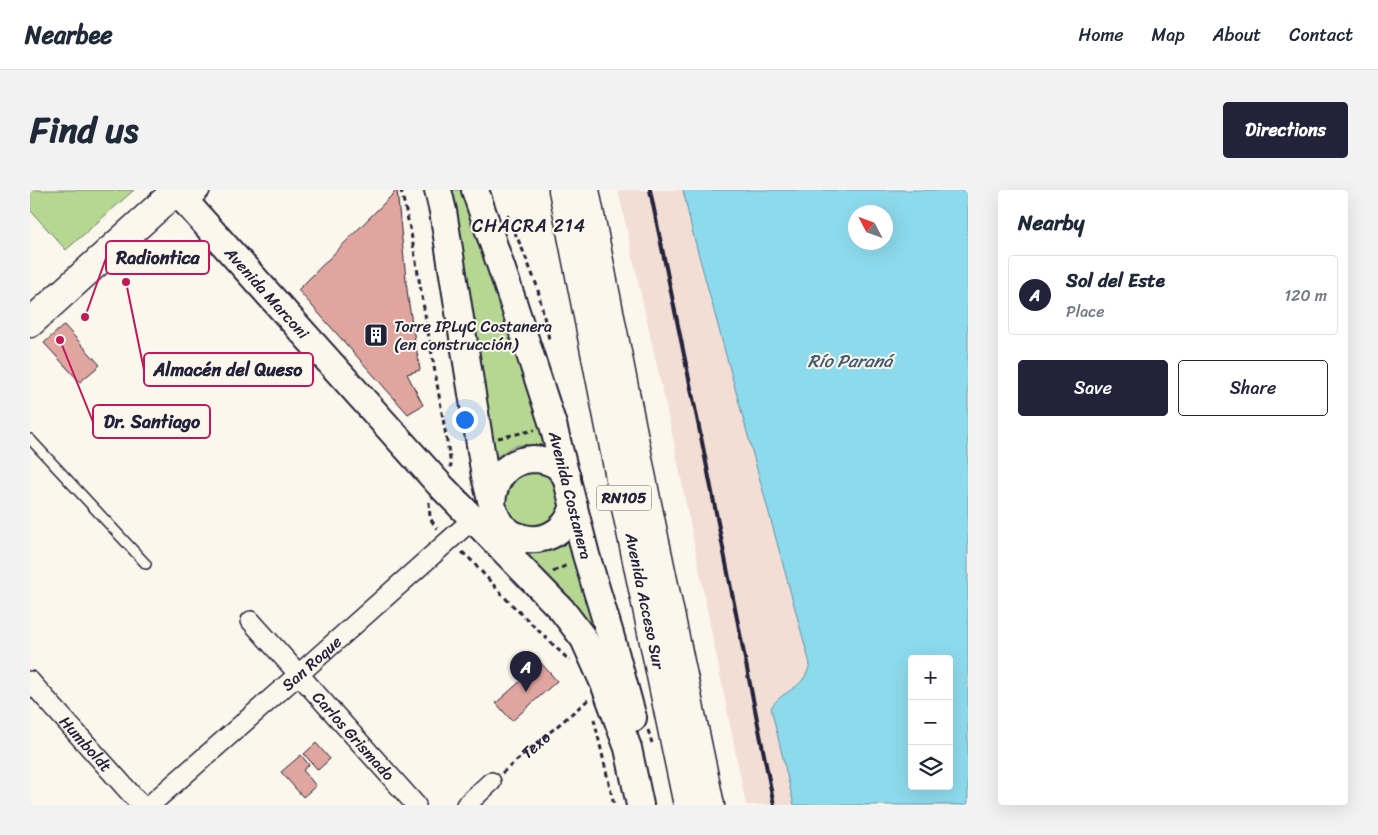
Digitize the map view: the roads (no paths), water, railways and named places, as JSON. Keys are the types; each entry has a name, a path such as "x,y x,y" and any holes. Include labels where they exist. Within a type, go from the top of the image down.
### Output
{"main road":[{"path":"438,190 443,211 485,476 496,522 528,575 562,610 584,639 605,686 628,748 640,805"},
{"name":"Avenida Costanera","path":"475,190 553,426 586,555 629,704 654,805"},
{"name":"Avenida Acceso Sur","path":"563,190 625,503 688,805"},
{"name":"Avenida Acceso Sur","path":"585,190 646,499 710,805"},
{"path":"30,323 183,193"},
{"name":"Avenida Marconi","path":"183,193 439,484 473,519 496,522"},
{"path":"439,484 485,476 525,460 541,460 556,465 566,477"},
{"path":"510,466 502,473 493,492 496,522 514,535 528,540 543,539 557,532 567,521 574,506"}],"street":[{"name":"San Roque","path":"150,805 473,519"},
{"name":"Carlos Grismado","path":"251,621 416,805"},
{"name":"Humboldt","path":"30,681 141,805"},
{"path":"466,805 491,782"}],"lane":[{"path":"30,440 146,564"}],"water":[{"name":"Río Paraná","path":"683,190 968,190 968,805 794,805 771,708 781,697 803,680 810,664 692,230"}],"railway":[{"path":"650,190 774,805"}],"place":[{"name":"Almacén del Queso","path":"126,282"},
{"name":"Radiontica","path":"85,317"},
{"name":"Torre IPLyC Costanera (en construcción)","path":"376,335"},
{"name":"Dr. Santiago","path":"60,340"},
{"name":"Sol del Este","path":"526,692"}],"district":[{"name":"CHACRA 214","path":"529,226"}]}
